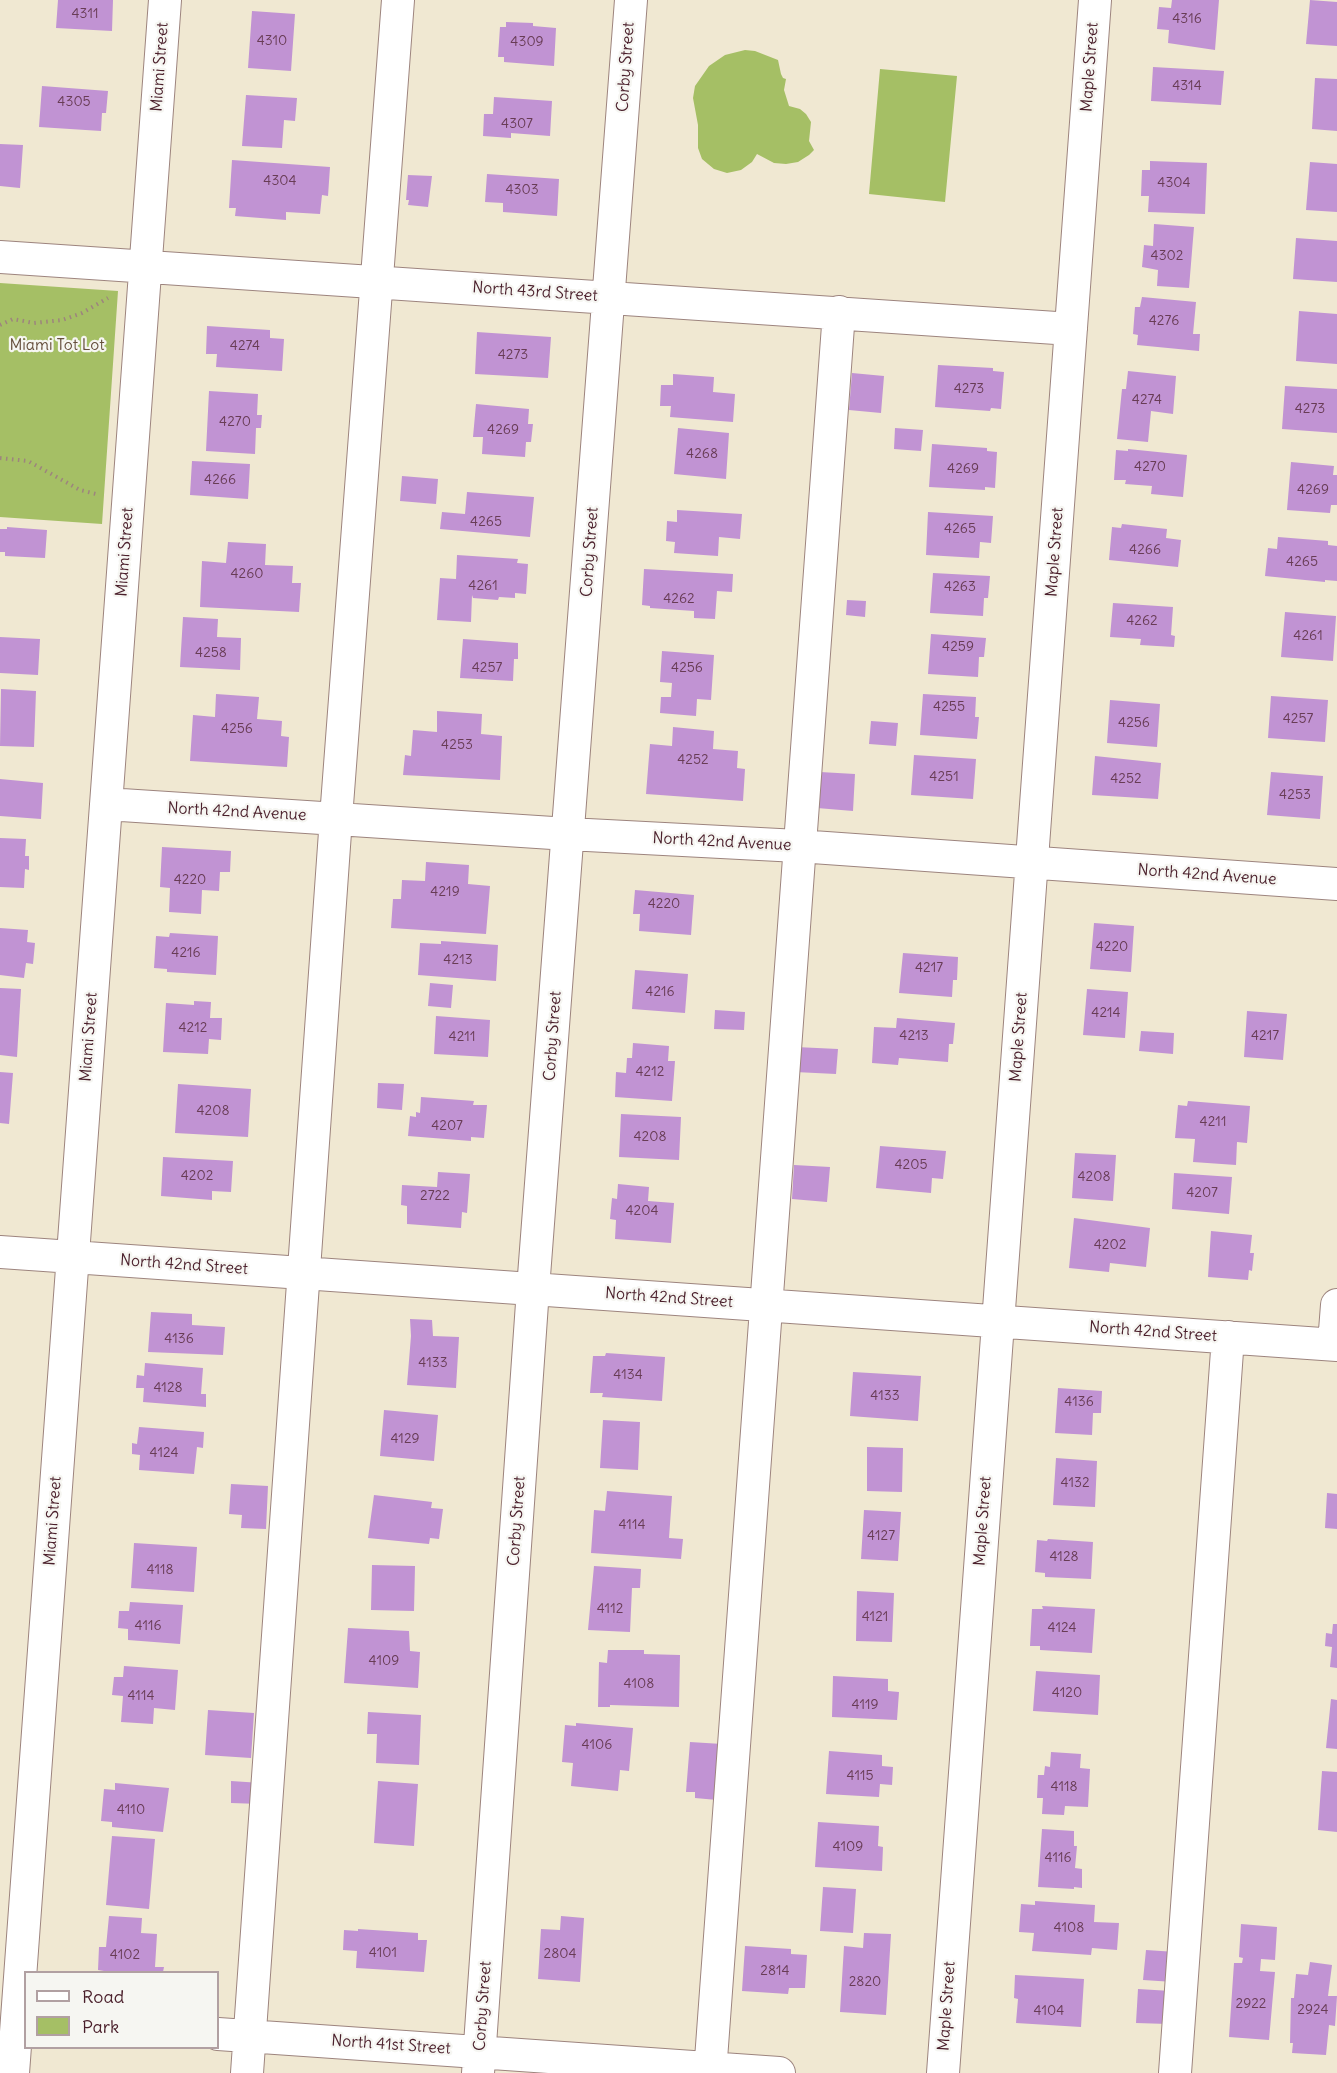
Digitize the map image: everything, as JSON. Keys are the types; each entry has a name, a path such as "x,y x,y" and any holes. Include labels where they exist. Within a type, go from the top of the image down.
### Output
{"street":[{"name":"Miami Street","path":"13,2073 14,2020 73,1257 165,0"},
{"path":"247,2073 336,818 398,0"},
{"name":"Corby Street","path":"479,2062 533,1289 631,0"},
{"name":"Maple Street","path":"942,2073 1095,0"},
{"name":"North 43rd Street","path":"0,257 609,296 1071,329"},
{"path":"710,2071 798,846 839,312"},
{"name":"North 42nd Avenue","path":"106,804 568,834 798,846 1337,884"},
{"name":"North 42nd Street","path":"0,1252 1336,1345"},
{"path":"1336,1345 1337,1305"},
{"path":"1175,2073 1228,1337"},
{"name":"North 41st Street","path":"219,2034 479,2062 779,2073"}],"path":[{"path":"0,325 13,318 34,322 62,320 82,313 110,297"},
{"path":"0,458 28,461 80,490 104,495"}],"green space":[{"path":"745,50 755,51 778,60 781,74 786,79 784,90 789,106 800,109 811,122 809,141 814,150 798,162 786,164 774,163 757,154 752,162 741,170 727,173 714,169 702,159 698,148 698,125 693,98 695,86 709,66 725,55"},
{"path":"880,69 957,76 945,202 869,194"},
{"name":"Miami Tot Lot","path":"0,283 118,291 102,524 0,517"}],"building":[{"path":"58,0 113,0 112,31 56,28"},
{"path":"1172,0 1219,0 1215,50 1168,43 1169,30 1157,29 1159,7 1171,8"},
{"path":"1310,0 1337,2 1337,46 1306,44"},
{"path":"252,11 295,14 291,71 248,68"},
{"path":"506,22 533,23 533,26 556,28 554,66 504,62 504,57 498,57 500,27 506,27"},
{"path":"1153,67 1224,71 1221,105 1151,101"},
{"path":"1315,78 1337,79 1337,131 1312,129"},
{"path":"42,86 108,91 106,113 102,113 101,131 39,127"},
{"path":"246,95 297,98 295,121 284,120 282,148 242,146"},
{"path":"494,97 552,101 550,136 511,133 511,138 483,136 484,114 493,114"},
{"path":"0,144 23,145 20,188 0,186"},
{"path":"232,160 330,167 328,196 322,195 320,214 286,212 286,220 235,216 236,208 229,208"},
{"path":"1150,161 1207,163 1205,214 1148,212 1149,196 1141,196 1142,170 1150,170"},
{"path":"1310,162 1337,164 1337,212 1306,210"},
{"path":"487,174 559,179 557,216 503,212 503,203 485,202"},
{"path":"408,175 432,176 428,207 408,205 409,200 406,200"},
{"path":"1154,224 1194,227 1189,288 1157,286 1158,270 1142,267 1144,245 1153,246"},
{"path":"1296,238 1337,241 1337,282 1293,279"},
{"path":"1142,297 1196,302 1193,334 1200,334 1199,351 1137,345 1138,335 1133,334 1135,307 1140,307"},
{"path":"1299,311 1337,314 1337,364 1296,361"},
{"path":"207,326 270,330 270,338 284,339 282,371 216,367 217,354 206,354"},
{"path":"477,332 551,337 548,378 475,374"},
{"path":"938,365 993,368 993,371 1004,372 1001,409 991,408 990,411 935,407"},
{"path":"1128,371 1176,376 1173,414 1151,411 1148,442 1117,439 1122,389 1126,389"},
{"path":"852,373 884,376 881,413 849,410"},
{"path":"673,374 714,377 713,392 735,394 733,422 670,417 671,406 660,406 661,385 673,385"},
{"path":"1285,386 1337,389 1337,433 1282,429"},
{"path":"209,391 258,394 257,415 262,415 261,428 256,428 255,454 206,451"},
{"path":"476,404 529,409 528,424 533,424 531,442 526,442 525,457 482,454 483,437 473,437"},
{"path":"678,428 729,433 726,479 674,474"},
{"path":"895,428 923,430 921,451 894,449"},
{"path":"932,444 987,448 987,451 997,452 995,488 985,487 985,490 929,487"},
{"path":"1128,449 1187,455 1183,497 1151,494 1152,486 1125,484 1126,480 1114,480 1116,450 1128,451"},
{"path":"192,461 250,464 248,499 190,495"},
{"path":"1291,462 1334,466 1333,475 1337,475 1337,505 1331,505 1330,513 1287,510"},
{"path":"402,476 438,479 436,504 400,501"},
{"path":"467,492 534,497 530,537 440,529 442,512 465,514"},
{"path":"677,510 742,514 740,539 719,537 718,556 674,553 675,542 666,541 667,521 677,522"},
{"path":"928,512 993,516 991,543 980,542 979,558 926,555"},
{"path":"1122,524 1167,529 1166,538 1181,540 1178,567 1109,560 1112,527 1121,528"},
{"path":"7,527 47,530 45,558 5,556 5,552 0,552 0,529 7,529"},
{"path":"1278,537 1328,541 1328,545 1337,546 1337,581 1325,580 1325,582 1265,576 1268,548 1277,549"},
{"path":"228,542 266,544 265,565 293,566 292,583 301,583 299,612 200,607 202,561 226,563"},
{"path":"457,555 518,559 517,563 528,564 526,594 515,593 515,598 499,597 498,600 473,598 472,595 471,622 437,620 440,578 456,579"},
{"path":"644,569 733,574 732,592 717,591 715,619 694,618 694,611 650,608 650,606 642,605"},
{"path":"933,573 990,576 988,598 984,598 983,616 930,613"},
{"path":"847,600 866,601 865,617 846,615"},
{"path":"1113,603 1173,607 1171,635 1175,636 1174,647 1140,645 1141,639 1110,637"},
{"path":"1285,612 1336,616 1333,661 1281,657"},
{"path":"183,617 218,619 217,637 241,638 240,670 180,667"},
{"path":"931,634 986,638 984,657 979,657 978,677 928,674"},
{"path":"0,637 40,639 38,675 0,673"},
{"path":"463,639 518,643 518,659 514,659 513,681 460,678"},
{"path":"662,651 714,655 711,700 697,699 696,716 660,713 661,697 671,697 672,683 660,682"},
{"path":"1,689 36,691 34,747 0,746"},
{"path":"216,694 259,697 257,719 282,721 281,736 289,737 287,767 190,761 193,715 215,717"},
{"path":"923,694 976,697 975,717 979,717 977,739 920,735"},
{"path":"1271,696 1328,700 1325,742 1268,738"},
{"path":"1110,700 1160,704 1157,747 1107,743"},
{"path":"437,711 482,714 481,734 502,736 500,780 403,775 405,755 411,756 413,730 437,732"},
{"path":"871,721 898,723 896,746 869,744"},
{"path":"673,727 714,731 713,749 738,751 737,768 745,769 743,801 646,794 650,744 672,746"},
{"path":"914,755 976,759 973,799 911,795"},
{"path":"1095,756 1161,763 1158,799 1092,795"},
{"path":"820,772 855,774 853,811 817,808"},
{"path":"1271,772 1323,776 1320,819 1267,815"},
{"path":"0,779 43,783 41,819 0,816"},
{"path":"0,838 26,839 25,856 29,856 29,870 25,869 24,888 0,887"},
{"path":"162,847 231,851 230,872 220,872 219,891 202,890 201,914 169,912 170,888 160,887"},
{"path":"426,862 469,865 468,884 490,886 486,934 391,928 393,899 401,899 402,880 425,881"},
{"path":"635,890 694,895 691,935 639,931 640,914 633,914"},
{"path":"1094,923 1134,926 1131,972 1090,969"},
{"path":"0,928 28,930 27,942 35,943 33,964 26,963 24,978 0,975"},
{"path":"170,933 218,936 216,975 167,972 167,969 154,968 156,936 169,937"},
{"path":"441,941 498,945 496,981 418,975 420,943 441,944"},
{"path":"903,953 958,957 957,980 953,980 952,997 899,993"},
{"path":"635,970 688,974 685,1013 632,1009"},
{"path":"430,983 453,985 451,1008 428,1006"},
{"path":"0,988 21,989 17,1057 0,1055"},
{"path":"1087,989 1128,992 1125,1038 1083,1035"},
{"path":"194,1001 211,1002 210,1018 222,1018 221,1040 209,1039 208,1054 163,1052 166,1003 194,1005"},
{"path":"715,1010 745,1012 744,1030 714,1029"},
{"path":"1247,1011 1287,1014 1283,1060 1244,1057"},
{"path":"436,1016 490,1020 488,1057 434,1054"},
{"path":"897,1018 955,1023 953,1044 949,1044 948,1062 899,1058 898,1065 872,1063 874,1027 896,1028"},
{"path":"1141,1031 1174,1033 1173,1054 1139,1051"},
{"path":"633,1043 669,1046 668,1061 675,1061 672,1101 615,1097 616,1072 626,1073 627,1058 632,1058"},
{"path":"796,1047 838,1049 836,1074 795,1072"},
{"path":"0,1072 13,1073 9,1124 0,1123"},
{"path":"378,1083 404,1084 402,1110 377,1108"},
{"path":"178,1084 251,1089 248,1137 175,1133"},
{"path":"421,1097 474,1101 473,1105 487,1105 484,1138 471,1137 471,1141 408,1136 410,1116 416,1117 416,1112 420,1113"},
{"path":"1188,1101 1250,1106 1247,1143 1237,1142 1236,1165 1193,1162 1195,1139 1175,1138 1178,1105 1187,1106"},
{"path":"621,1114 681,1117 679,1160 619,1157"},
{"path":"880,1146 946,1151 943,1179 932,1178 931,1193 876,1188"},
{"path":"1075,1153 1116,1155 1113,1201 1072,1198"},
{"path":"163,1157 233,1161 231,1192 212,1191 212,1200 161,1196"},
{"path":"794,1165 830,1167 827,1202 792,1199"},
{"path":"438,1172 470,1174 467,1213 462,1212 461,1228 407,1224 407,1206 401,1205 402,1185 437,1187"},
{"path":"1174,1173 1232,1177 1229,1214 1172,1209"},
{"path":"618,1184 649,1187 648,1201 674,1203 671,1243 615,1239 616,1220 610,1219 612,1198 617,1199"},
{"path":"1074,1218 1150,1228 1146,1267 1110,1263 1109,1272 1069,1268"},
{"path":"1211,1231 1252,1235 1250,1253 1254,1253 1252,1271 1249,1270 1248,1280 1208,1277"},
{"path":"151,1312 192,1314 192,1325 225,1327 223,1355 148,1352"},
{"path":"410,1319 432,1320 433,1336 459,1337 456,1388 407,1385"},
{"path":"606,1353 665,1357 662,1401 602,1397 603,1393 590,1393 593,1356 605,1356"},
{"path":"145,1363 203,1368 201,1394 206,1394 206,1407 143,1402 144,1388 136,1388 137,1375 144,1376"},
{"path":"853,1372 921,1376 918,1421 850,1416"},
{"path":"1058,1388 1102,1391 1101,1413 1093,1413 1092,1435 1055,1433"},
{"path":"384,1410 438,1415 434,1461 380,1456"},
{"path":"603,1420 640,1422 638,1470 600,1468"},
{"path":"139,1427 204,1432 203,1448 197,1447 194,1474 139,1470 140,1455 132,1454 132,1443 137,1444"},
{"path":"867,1447 903,1448 902,1492 867,1491"},
{"path":"1056,1458 1097,1461 1095,1507 1053,1505"},
{"path":"231,1484 268,1486 266,1529 241,1528 242,1515 229,1514"},
{"path":"607,1491 672,1496 669,1538 683,1539 681,1559 591,1553 594,1510 605,1511"},
{"path":"1327,1493 1337,1494 1337,1529 1325,1528"},
{"path":"374,1495 432,1502 431,1508 443,1509 439,1539 430,1538 429,1544 368,1538"},
{"path":"864,1510 901,1512 898,1561 861,1559"},
{"path":"1048,1539 1093,1542 1091,1579 1045,1577 1045,1573 1035,1572 1037,1540 1047,1541"},
{"path":"134,1543 197,1547 194,1592 131,1588"},
{"path":"372,1565 415,1566 414,1611 371,1610"},
{"path":"594,1566 641,1569 640,1588 632,1588 630,1632 588,1630"},
{"path":"857,1591 894,1593 892,1642 856,1641"},
{"path":"130,1602 183,1605 180,1644 128,1640 128,1629 118,1628 119,1611 129,1611"},
{"path":"1042,1606 1095,1609 1092,1653 1040,1650 1040,1646 1030,1646 1032,1609 1043,1609"},
{"path":"1333,1624 1337,1624 1337,1668 1330,1667 1332,1647 1325,1646 1326,1633 1332,1634"},
{"path":"348,1628 409,1631 410,1651 420,1652 418,1688 344,1683"},
{"path":"608,1650 644,1650 644,1654 680,1655 679,1707 610,1705 610,1707 598,1707 599,1662 607,1663"},
{"path":"124,1666 178,1670 175,1710 154,1708 153,1724 121,1722 123,1696 112,1695 114,1677 123,1677"},
{"path":"1036,1671 1100,1675 1098,1715 1033,1711"},
{"path":"833,1676 888,1679 888,1691 899,1692 897,1720 832,1717"},
{"path":"1331,1699 1337,1700 1337,1749 1326,1748"},
{"path":"208,1710 254,1713 251,1758 205,1755"},
{"path":"368,1712 421,1715 419,1765 376,1763 377,1734 367,1734"},
{"path":"576,1723 633,1728 629,1771 620,1770 618,1791 571,1786 573,1763 562,1762 565,1725 576,1726"},
{"path":"690,1742 722,1744 717,1800 695,1798 695,1792 686,1792"},
{"path":"829,1751 882,1755 882,1766 893,1767 892,1785 880,1784 879,1797 826,1794"},
{"path":"1051,1752 1081,1754 1080,1768 1090,1769 1088,1807 1065,1806 1064,1815 1042,1814 1043,1798 1037,1798 1038,1775 1044,1775 1045,1766 1050,1767"},
{"path":"1322,1771 1337,1772 1337,1832 1318,1830"},
{"path":"231,1781 261,1783 260,1804 231,1803"},
{"path":"378,1781 418,1784 414,1846 374,1843"},
{"path":"115,1783 169,1788 163,1832 112,1827 112,1822 101,1821 104,1789 115,1790"},
{"path":"818,1822 879,1826 878,1846 883,1847 882,1871 815,1867"},
{"path":"1042,1829 1074,1831 1074,1846 1077,1846 1075,1868 1082,1869 1082,1888 1038,1887"},
{"path":"112,1836 155,1839 149,1909 106,1905"},
{"path":"823,1887 856,1889 853,1933 820,1931"},
{"path":"1035,1901 1095,1905 1094,1922 1119,1923 1117,1950 1092,1948 1091,1955 1032,1951 1034,1933 1019,1932 1021,1904 1035,1905"},
{"path":"109,1916 142,1918 141,1933 157,1934 155,1967 164,1967 163,1971 98,1970 99,1947 106,1947"},
{"path":"561,1916 584,1918 580,1982 538,1979 541,1929 560,1930"},
{"path":"1241,1924 1277,1927 1275,1960 1261,1959 1260,1971 1275,1972 1269,2040 1229,2037 1234,1963 1242,1963 1243,1958 1239,1957"},
{"path":"358,1929 418,1933 418,1940 427,1940 424,1972 356,1968 357,1951 343,1950 344,1930 358,1931"},
{"path":"864,1933 891,1934 886,2015 840,2012 844,1946 863,1948"},
{"path":"745,1946 791,1949 791,1954 807,1955 805,1988 789,1988 788,1994 742,1991"},
{"path":"1146,1950 1176,1952 1174,1982 1143,1980"},
{"path":"1310,1962 1332,1965 1328,1996 1337,1996 1335,2026 1329,2025 1326,2055 1292,2053 1293,2043 1290,2043 1291,1998 1294,1998 1296,1974 1308,1975"},
{"path":"1015,1975 1084,1979 1081,2027 1016,2023 1018,1999 1014,1998"},
{"path":"1138,1989 1171,1991 1168,2024 1136,2023"}]}
